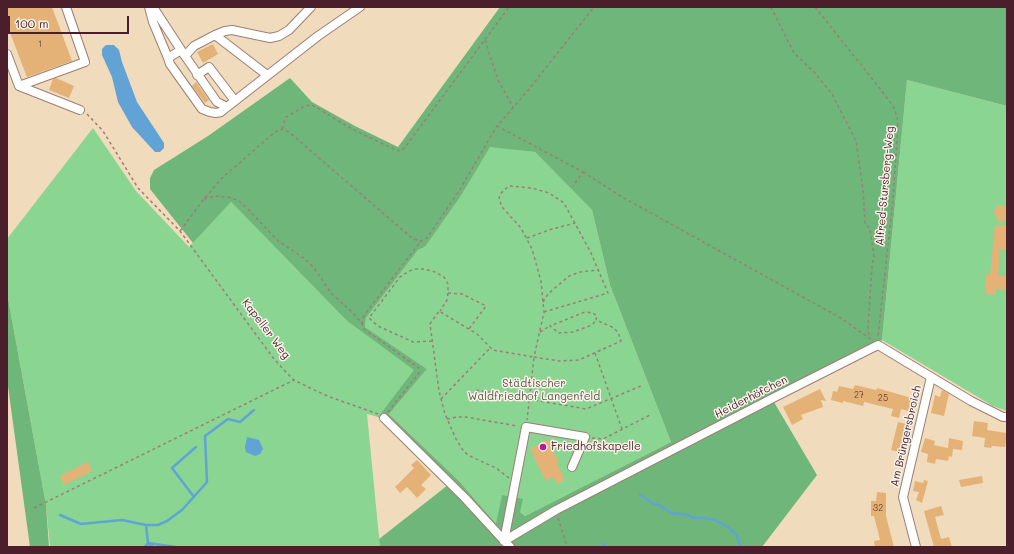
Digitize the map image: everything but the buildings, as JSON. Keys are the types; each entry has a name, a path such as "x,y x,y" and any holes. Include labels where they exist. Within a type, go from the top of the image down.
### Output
{"street":[{"path":"19,86 85,62 66,7"},
{"path":"149,7 153,22 170,64 202,109 216,113 227,107 318,36 360,7"},
{"path":"153,7 217,102 227,107"},
{"path":"168,58 183,53 215,35 232,30 270,38 279,36 289,30 311,7"},
{"path":"215,35 267,75"},
{"path":"7,54 19,86 80,110"},
{"path":"198,75 209,67 235,101"},
{"path":"878,345 971,401 1007,417"},
{"name":"Heiderhöfchen","path":"507,544 556,510 878,345"},
{"name":"Am Brüngersbroich","path":"916,547 903,497 931,377"},
{"path":"384,418 465,498 507,544"},
{"path":"507,544 515,483 526,427 586,437 572,467"}],"path":[{"path":"282,129 286,117 305,106 311,105 362,134 401,151 486,40 509,7"},
{"path":"362,324 365,314 421,241 427,238 459,191 497,126 525,94 594,7"},
{"path":"771,7 794,52 832,94 856,141 863,189 865,223 870,229 874,256 868,327 869,337"},
{"name":"Alfred-Stursberg-Weg","path":"815,7 893,106 897,117 898,127 893,199 878,345"},
{"path":"486,40 498,80 513,107"},
{"name":"Kapeller Weg","path":"80,110 88,115 103,131 138,188 180,231 274,359 294,380 330,397 384,418"},
{"path":"497,126 583,172 622,197 840,317 878,345"},
{"path":"180,231 222,178 275,132 282,129 289,132 413,239 421,241"},
{"path":"573,186 583,172"},
{"path":"447,419 457,416 526,427 534,357 544,312 541,281 532,249 521,228 502,207 499,200 500,194 509,186 532,188 549,193 564,203 591,253 608,292 544,312"},
{"path":"204,199 216,196 228,196 239,201 277,240 305,259 314,268 331,294 354,314 362,324 364,330 419,368 419,373 384,418"},
{"path":"526,239 549,230 575,223"},
{"path":"432,341 413,342 378,326 369,318 400,277 409,271 416,269 424,269 435,272 444,277 448,284 447,300 430,324 441,399 447,419 456,439 464,452 496,468 515,483"},
{"path":"543,302 548,294 569,276 580,272 598,270"},
{"path":"448,293 462,294 486,306 469,330"},
{"path":"439,312 477,334 490,348 494,350 559,361 579,360 621,341 618,332 612,327 596,320"},
{"path":"540,332 550,326 585,312 595,314 597,316 592,325 573,332 559,333 550,326"},
{"path":"441,399 490,348"},
{"path":"595,353 622,429"},
{"path":"34,508 294,380"},
{"path":"476,390 586,409 641,386"},
{"path":"586,437 603,439 652,414"},
{"path":"556,510 567,547"}],"green space":[{"path":"500,7 1007,7 1007,106 907,80 882,340 771,397 817,475 762,547 380,547 379,539 448,485 378,417 414,370 347,321 231,202 193,243 150,189 150,178 154,170 208,136 290,78 312,102 355,126 398,147","holes":["490,147 535,152 592,210 610,285 671,442 525,516 520,512 523,499 502,495 496,524 459,481 389,414 427,369 365,327 366,318 418,250 425,247 461,196"]},
{"path":"907,80 1007,106 1007,411 993,406 882,340"},
{"path":"93,128 136,191 189,247 231,202 347,321 415,370 378,417 367,414 380,547 50,547 46,505 7,293 7,239"},
{"name":"Städtischer Waldfriedhof Langenfeld","path":"490,146 535,152 592,210 610,285 671,442 525,516 520,512 496,525 459,481 389,414 427,369 365,327 366,318 418,250 425,247 461,196"},
{"path":"7,293 46,505 49,547 30,547 7,379"}],"water":[{"path":"106,45 114,45 119,50 137,102 164,143 164,148 160,152 155,152 132,127 118,102 112,77 102,55 102,49"},
{"path":"247,437 259,440 263,449 260,454 255,456 246,452 245,447"}],"waterway":[{"path":"60,515 81,524 122,520 146,525 158,525 167,521 182,510 207,482 205,436 228,419 240,422 254,410"},
{"path":"194,497 172,468 196,447"},
{"path":"640,495 672,513 688,515 693,518 715,520 728,527 737,536 740,547"},
{"path":"146,525 148,543 153,547"},
{"path":"145,547 148,543 176,547"},
{"path":"603,544 607,547"}],"place":[{"name":"Friedhofskapelle","path":"543,447"}]}
